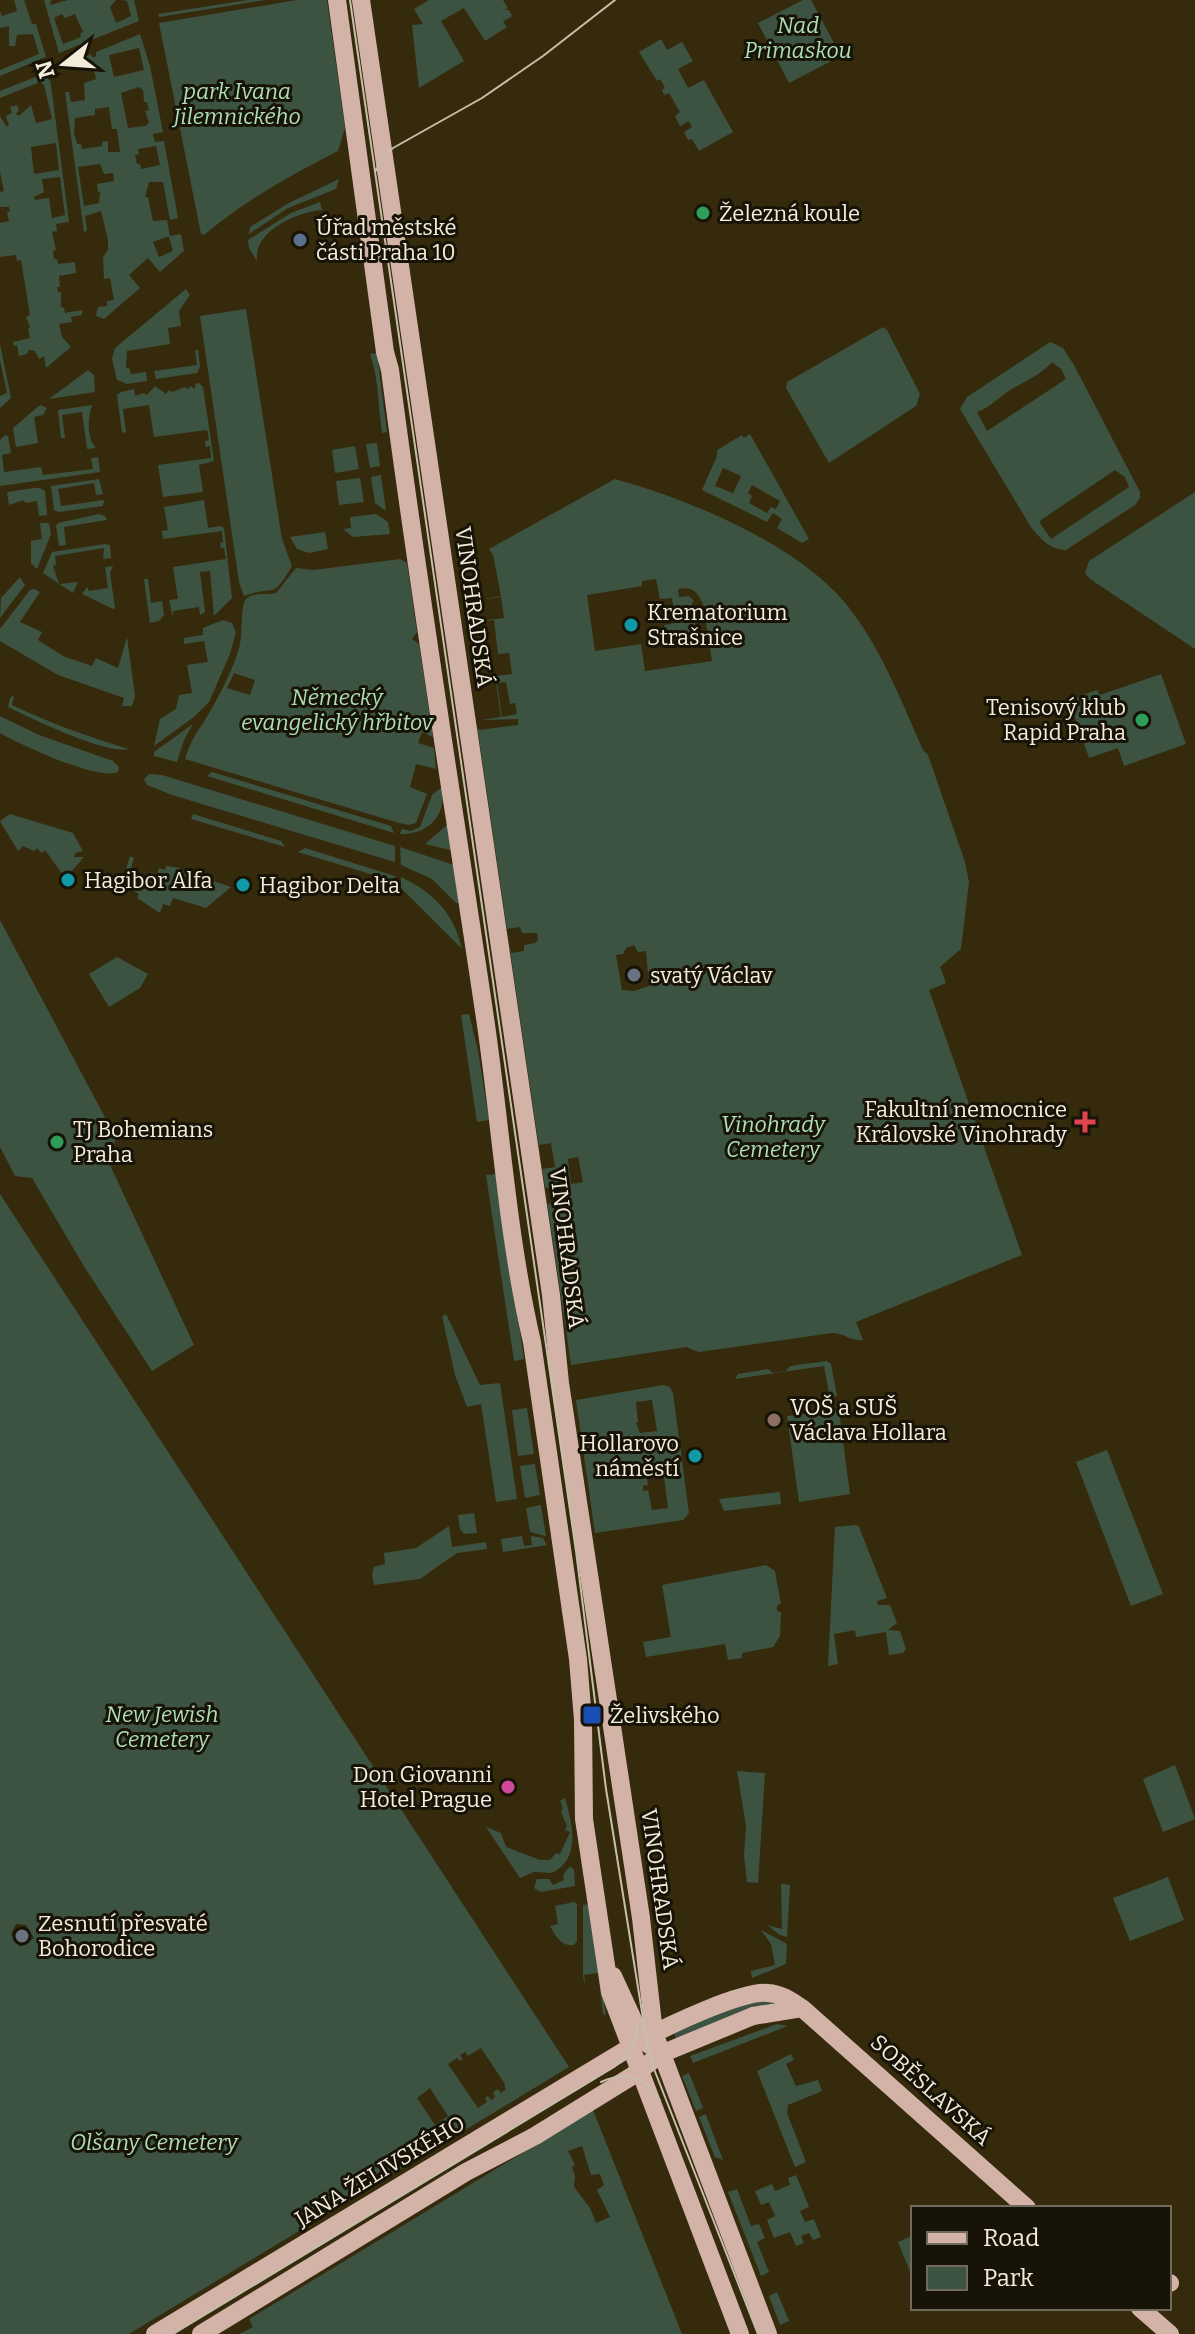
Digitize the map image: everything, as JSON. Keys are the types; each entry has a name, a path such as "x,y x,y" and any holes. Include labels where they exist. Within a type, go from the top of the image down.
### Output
{"main road":[{"name":"VINOHRADSKÁ","path":"337,0 441,742 451,783 491,1056 503,1167 578,1659 583,1720 584,1819 613,2002 642,2040 661,2054 768,2334"},
{"name":"VINOHRADSKÁ","path":"361,0 553,1306 564,1413 643,1931 639,2071 740,2334"},
{"name":"SOBĚSLAVSKÁ","path":"642,2040 728,2003 763,1993 787,1998 1025,2206"},
{"name":"JANA ŽELIVSKÉHO","path":"201,2334 466,2172 535,2136 661,2054 753,2016 802,2008"},
{"name":"JANA ŽELIVSKÉHO","path":"155,2334 642,2040"},
{"path":"1142,2310 1170,2334"}],"green space":[{"path":"14,0 24,0 32,24 36,24 46,57 0,76 0,70 39,54 33,34 17,35 15,46 9,46 9,26 0,28 0,11 2,16 17,11"},
{"path":"44,0 51,0 50,5 68,0 116,0 110,7 116,23 131,16 127,1 122,0 134,0 139,21 59,53","holes":["62,14 65,18 75,14 83,32 80,33 81,37 63,44 54,18"]},
{"path":"265,0 159,17 158,14"},
{"name":"park Ivana Jilemnického","path":"297,0 327,0 345,128 338,151 268,189 204,235 201,234 159,23"},
{"path":"429,0 503,0 508,8 505,10 509,10 512,16 503,22 507,27 485,41 464,8 441,21 464,61 419,88 412,25 423,24 414,9"},
{"name":"Nad Primaskou","path":"803,0 811,0 841,56 789,83 758,23"},
{"path":"140,34 150,66 163,132 153,134 155,142 164,141 178,218 170,220 163,182 149,182 145,197 148,197 153,221 167,220 170,236 181,234 184,251 160,272 148,258 129,275 140,288 104,319 96,316 98,307 107,306 107,301 114,300 110,278 104,279 103,257 108,250 108,240 101,211 85,216 87,231 84,232 65,92 69,92 71,102 85,100 84,83 96,79 92,60 82,62 81,59 91,54 93,58 96,52","holes":["139,48 144,70 114,77 109,55","139,87 143,90 144,102 147,102 149,110 145,111 149,122 146,126 128,128 121,93","109,107 112,129 117,129 120,152 108,152 108,141 102,142 102,146 82,149 81,144 77,144 75,118 95,115 95,109","156,146 160,165 141,169 135,155 139,154 138,149","100,164 104,174 113,173 114,181 97,184 99,203 84,206 78,167","169,237 173,251 159,257 153,242"]},
{"path":"661,39 667,50 682,42 693,61 678,69 688,88 704,80 733,132 699,151 684,132 692,127 689,121 680,126 675,116 680,112 669,93 664,95 662,90 665,88 660,79 657,81 639,52"},
{"path":"43,74 50,78 69,222 56,224 57,231 52,232 56,250 53,251 54,259 58,264 75,262 76,273 59,276 60,287 57,287 65,313 82,310 82,315 71,317 72,322 59,324 62,337 71,347 46,368 44,356 39,359 35,351 29,350 27,354 19,356 17,345 14,346 13,342 30,338 26,317 30,315 21,260 17,261 16,255 0,257 0,223 9,221 7,212 10,211 9,207 0,207 0,192 4,191 0,172 0,116 9,126 6,116 12,113 10,107 17,105 19,110 16,114 19,116 31,105 36,123 52,119 44,85 40,82 0,98 0,91","holes":["56,143 59,170 34,174 31,147","60,177 65,215 52,218 49,198 35,200 34,197 44,192 42,179"]},
{"path":"339,179 336,189 288,208 249,234 250,227 289,203"},
{"path":"320,202 322,210 289,219 269,232 258,250 257,261 248,240 291,213"},
{"path":"186,289 190,295 179,311 181,326 168,328 170,344 127,351 126,368 131,374 146,372 147,381 127,384 117,380 112,359 115,348"},
{"path":"246,309 282,539 292,566 276,588 244,596 239,582 200,316"},
{"path":"883,327 920,394 916,406 829,463 786,388 787,382"},
{"path":"1050,342 1063,348 1140,492 1140,498 1135,505 1066,550 1050,545 1031,527 960,409 967,397","holes":["1052,362 1061,369 1066,379 987,431 977,412","1115,470 1125,477 1129,487 1051,539 1041,520"]},
{"path":"0,344 11,398 0,408 0,396 7,393"},
{"path":"195,350 198,350 200,367 197,373 156,379 154,371 197,365"},
{"path":"377,353 387,432 382,433 377,383 370,354"},
{"path":"88,370 94,375 95,392 49,399"},
{"path":"199,383 203,387 214,461 199,465 203,492 163,497 158,465 211,458 210,446 206,447 205,441 209,440 207,430 154,437 149,405 123,409 126,432 122,433 117,395 134,389 135,396 147,395 155,386 166,394 169,390 172,392 185,387 194,389 194,384"},
{"path":"40,405 47,408 43,415 34,417 38,443 16,447 13,428"},
{"path":"92,405 89,427 96,448 87,449 82,412 62,415 65,438 61,438 58,410"},
{"path":"750,434 809,539 802,543 777,528 782,519 773,513 767,522 702,490 717,450 742,435 744,438","holes":["723,468 741,476 733,493 715,486","752,485 780,501 776,509 771,507 767,513 749,503 752,496 748,493"]},
{"path":"8,436 11,453 2,455 4,472 41,467 43,475 93,469 91,458 98,457 100,472 0,486 0,440"},
{"path":"377,443 380,466 370,468 366,444"},
{"path":"355,446 359,469 335,473 332,450"},
{"path":"381,475 386,511 375,503 371,477"},
{"path":"360,478 364,502 339,505 336,481"},
{"path":"99,479 103,494 96,495 94,483 58,489 61,506 104,500 103,506 59,512 54,510 51,486"},
{"name":"Vinohrady Cemetery","path":"615,479 711,513 777,547 807,567 853,613 883,662 928,755 965,862 969,882 961,949 940,967 946,983 929,990 1022,1255 856,1322 863,1340 832,1333 699,1352 686,1347 571,1365 547,1204 568,1202 566,1185 545,1188 542,1169 555,1167 551,1143 539,1145 541,1159 508,933 511,953 524,951 524,945 535,943 537,933 522,933 520,927 507,929 477,725 479,730 518,725 518,719 481,720 501,717 495,676 512,674 509,653 492,655 498,654 494,620 487,621 484,599 501,596 489,549","holes":["656,579 660,599 672,598 676,623 664,625 666,646 700,642 694,601 689,596 679,597 678,589 687,588 699,596 712,661 645,671 641,644 595,651 587,595 642,586 642,581","501,597 504,618 487,620 484,599","506,682 510,704 515,703 517,714 502,717 497,683","634,945 638,952 646,951 649,986 634,991 622,990 616,955 623,954 626,948","578,1157 583,1182 571,1184 568,1159"]},
{"path":"34,488 45,491 47,515 39,516 37,501 25,503 24,500 9,505 7,492"},
{"path":"1195,492 1195,649 1085,573 1089,561"},
{"path":"204,500 208,528 224,528 232,598 214,616 210,571 200,572 205,612 200,615 199,607 173,611 173,618 169,600 178,599 173,567 226,559 220,543 223,542 222,531 163,539 162,531 168,530 164,507"},
{"path":"99,514 107,520 64,527 66,545 59,546 58,523"},
{"path":"376,514 388,522 390,534 353,537 343,529 351,528 350,517"},
{"path":"40,523 49,523 51,534 37,569 31,563 31,541 42,539"},
{"path":"325,532 328,549 309,553 297,549 290,537"},
{"path":"110,545 111,558 103,559 104,548 55,556 56,565 53,566 59,584 43,573 52,552"},
{"name":"Německý evangelický hřbitov","path":"400,559 407,563 417,632 412,639 419,644 433,737 422,732 418,743 434,748 436,769 416,764 410,787 427,794 416,823 399,823 185,759 234,664 246,599 276,593 296,568 314,570","holes":["234,673 255,680 250,695 227,688"]},
{"path":"113,566 110,573 113,609 82,594 87,587 89,591 108,588 105,567"},
{"path":"20,577 25,585 0,618 1,598"},
{"path":"144,579 148,579 151,603 162,601 164,615 159,621 150,623"},
{"path":"78,582 73,593 59,584"},
{"path":"30,590 40,592 20,622 42,632 38,640 63,656 92,666 96,658 118,668 127,637 135,696 132,706 122,706 124,698 58,675 0,641 0,629"},
{"path":"223,620 232,623 236,632 209,702 154,746 160,719 176,709 179,695 192,693 187,665 208,662 204,641 184,644 184,638 203,635 203,628"},
{"name":"Tenisový klub Rapid Praha","path":"1161,674 1186,744 1124,766 1118,748 1089,758 1069,700 1097,690 1100,695"},
{"path":"14,695 12,705 129,749 104,747 33,719 8,707"},
{"path":"0,716 39,735 113,761 119,767 118,772 77,767 24,745 0,733"},
{"path":"193,724 177,762 154,756 154,752"},
{"path":"212,772 391,826 394,833 207,776"},
{"path":"149,774 162,775 395,846 395,862 172,795 147,785 144,779"},
{"path":"442,787 442,806 434,821 420,831 400,834 402,829 411,831 420,827 432,795"},
{"path":"10,814 73,833 83,851 75,853 74,857 84,857 70,873 67,870 63,875 45,850 42,853 37,848 34,851 23,846 18,851 0,821"},
{"path":"193,814 281,841 285,847 191,819"},
{"path":"448,824 450,850 425,844"},
{"path":"400,847 454,865 459,903 432,879 401,865"},
{"path":"305,848 395,876 395,879 298,852"},
{"path":"130,856 134,858 129,875 132,880 140,882 143,876 149,878 151,872 157,874 159,868 165,870 166,866 180,868 231,887 206,908 173,898 170,906 163,904 160,913 137,898 139,894 132,890 124,876"},
{"path":"401,877 432,897 448,914 462,949 401,888"},
{"name":"TJ Bohemians Praha","path":"0,920 116,1138 109,1163 194,1345 152,1371 85,1268 32,1178 15,1176 0,1147"},
{"path":"117,957 148,974 140,988 109,1007 89,974"},
{"path":"469,1014 489,1120 477,1122 461,1015"},
{"path":"496,1174 524,1359 514,1361 486,1175"},
{"name":"New Jewish Cemetery","path":"0,1194 569,2067 129,2334 0,2334","holes":["16,1924 26,1925 34,1938 20,1947 11,1934","481,2048 506,2089 501,2093 498,2089 493,2092 495,2097 491,2100 488,2096 485,2098 487,2102 478,2108 448,2064 457,2058 460,2061 463,2059 460,2055 465,2052 468,2056","430,2088 448,2116 435,2125 417,2098","419,2140 425,2150 398,2166 393,2156"]},
{"path":"446,1314 480,1385 500,1383 517,1499 496,1502 481,1404 467,1407 455,1375 442,1316"},
{"path":"827,1361 831,1364 837,1396 830,1398 824,1366 735,1379 738,1374 768,1369 773,1373 786,1371 790,1366"},
{"path":"663,1385 670,1387 689,1513 683,1520 595,1533 576,1400","holes":["652,1400 657,1431 640,1433 636,1423 636,1402","664,1477 668,1508 652,1510 648,1490 643,1491 643,1486 648,1485 647,1479"]},
{"path":"527,1408 534,1454 518,1456 512,1410"},
{"path":"839,1411 850,1494 799,1502 787,1416"},
{"path":"1107,1450 1163,1594 1131,1606 1076,1462"},
{"path":"535,1464 540,1495 525,1498 520,1466"},
{"path":"780,1492 781,1504 724,1511 719,1499"},
{"path":"541,1505 546,1536 530,1532 526,1508"},
{"path":"474,1513 477,1533 464,1534 458,1515"},
{"path":"856,1525 887,1598 877,1601 878,1605 890,1605 897,1623 888,1630 900,1631 906,1649 903,1653 889,1655 886,1632 856,1637 855,1630 834,1634 838,1664 828,1666 835,1527"},
{"path":"449,1526 452,1547 486,1542 487,1549 457,1553 420,1579 374,1585 374,1567 385,1564 384,1553 416,1548"},
{"path":"522,1536 524,1546 532,1545 531,1536 543,1538 547,1545 503,1552 501,1539"},
{"path":"766,1565 775,1571 781,1604 777,1605 777,1611 781,1612 780,1636 773,1647 742,1653 742,1658 728,1660 725,1644 646,1657 643,1642 671,1637 662,1585"},
{"path":"1175,1765 1195,1819 1163,1832 1143,1779"},
{"path":"737,1771 765,1773 758,1883 747,1882 744,1855 746,1826"},
{"path":"565,1798 572,1829 571,1850 567,1859 551,1873 534,1872 520,1878 486,1827 501,1833 506,1847 540,1860 550,1860 556,1853 560,1854 570,1832 565,1830 567,1826 561,1812 560,1801"},
{"path":"570,1866 574,1870 575,1886 541,1892 534,1888 537,1879 549,1879 553,1885 564,1880 563,1875"},
{"path":"1168,1877 1184,1920 1130,1941 1113,1898"},
{"path":"781,1884 790,1885 787,1937 767,1925 782,1929"},
{"path":"577,1904 577,1941 569,1945 559,1940 550,1926 558,1924 555,1906"},
{"path":"589,1904 606,2015 603,2014 598,1973 584,1975 586,1989 583,1976 583,1905"},
{"path":"761,1930 787,1944 786,1964 752,1978 751,1971 775,1965 771,1944"},
{"path":"761,2001 773,2002 772,2005 676,2039 673,2030"},
{"path":"777,2024 788,2026 693,2063 690,2056"},
{"path":"791,2054 794,2060 786,2064 796,2086 818,2080 822,2091 788,2105 787,2113 806,2162 795,2167 757,2071"},
{"path":"689,2073 703,2108 696,2111 682,2076"},
{"path":"593,2110 682,2334 239,2334 253,2327 249,2319","holes":["582,2146 591,2175 600,2174 604,2185 597,2190 610,2217 596,2223 590,2208 574,2187 572,2167 575,2165 568,2151"]},
{"path":"706,2114 723,2160 715,2157 699,2117"},
{"path":"796,2175 809,2207 800,2211 805,2222 814,2219 821,2237 813,2240 809,2233 801,2236 804,2243 796,2246 790,2232 774,2238 767,2220 775,2216 769,2202 761,2205 755,2191 772,2184 775,2191 790,2185 788,2178"},
{"path":"737,2189 751,2226 759,2224 765,2238 757,2242 769,2272 761,2276 728,2192"},
{"path":"911,2236 911,2274 898,2242"},
{"path":"777,2292 789,2321 780,2325 769,2296"}],"tram line":[{"path":"350,0 576,1551 606,1789 646,2037 654,2069 758,2334"},
{"path":"375,172 393,148 482,98 615,0"},
{"path":"173,2334 614,2067 632,2048 637,2022"},
{"path":"601,2082 619,2076 635,2078 649,2086 660,2101"}],"place":[{"name":"Železná koule","path":"703,213"},
{"name":"Úřad městské části Praha 10","path":"300,240"},
{"name":"Krematorium Strašnice","path":"631,625"},
{"name":"Tenisový klub Rapid Praha","path":"1142,720"},
{"name":"Hagibor Alfa","path":"68,880"},
{"name":"Hagibor Delta","path":"243,885"},
{"name":"svatý Václav","path":"634,975"},
{"name":"Fakultní nemocnice Královské Vinohrady","path":"1085,1122"},
{"name":"TJ Bohemians Praha","path":"57,1142"},
{"name":"VOŠ a SUŠ Václava Hollara","path":"774,1420"},
{"name":"Hollarovo náměstí","path":"695,1456"},
{"name":"Želivského","path":"592,1715"},
{"name":"Don Giovanni Hotel Prague","path":"508,1787"},
{"name":"Zesnutí přesvaté Bohorodice","path":"22,1936"}],"park label":[{"name":"Olšany Cemetery","path":"154,2142"}]}
